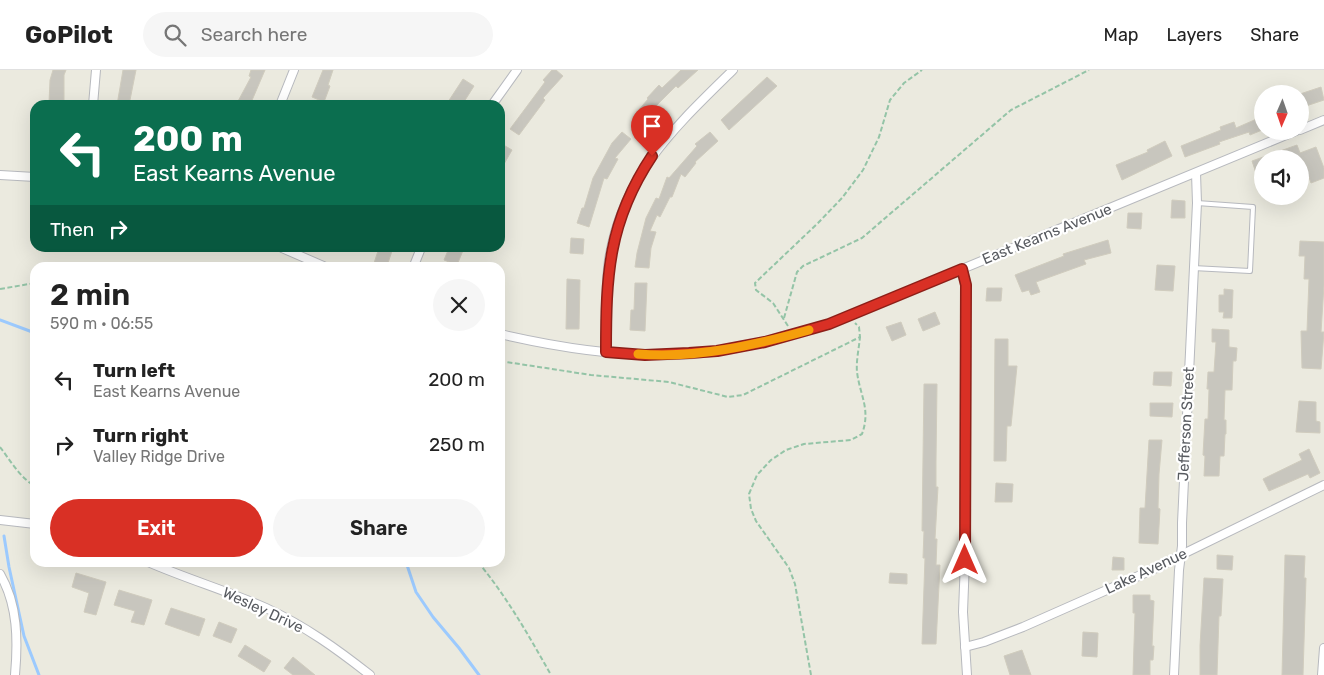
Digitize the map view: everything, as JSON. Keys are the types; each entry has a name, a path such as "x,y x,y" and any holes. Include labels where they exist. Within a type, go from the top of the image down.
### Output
{"street":[{"path":"93,100 96,70"},
{"path":"282,100 294,70"},
{"path":"496,100 517,70"},
{"path":"606,352 606,297 610,260 618,226 632,191 644,168 660,145 686,116 733,70"},
{"path":"1309,126 1324,120"},
{"name":"East Kearns Avenue","path":"505,335 530,341 606,352 645,355 717,351 765,342 829,324 1275,140"},
{"name":"Jefferson Street","path":"1174,675 1197,202 1196,173"},
{"path":"0,175 30,177"},
{"path":"291,252 314,262"},
{"path":"962,269 966,285 965,560 963,612 967,675"},
{"name":"Lake Avenue","path":"965,647 1023,627 1162,566 1324,485"},
{"path":"0,520 30,523"},
{"name":"Wesley Drive","path":"161,567 258,605 297,624 330,644 370,675"},
{"path":"0,574 12,604 16,624 18,644 15,675"},
{"path":"1322,675 1324,648"}],"lane":[{"path":"1194,268 1250,271 1253,207 1197,202"}],"path":[{"path":"788,326 773,303 756,290 755,283 842,198 863,170 879,136 890,100 904,83 922,70"},
{"path":"784,318 797,272 803,266 862,238 1010,110 1088,70"},
{"path":"0,289 30,284"},
{"path":"811,675 795,584 789,568 756,522 750,509 749,494 757,474 771,460 786,450 804,444 851,440 862,434 866,421 857,370 859,327 854,321"},
{"path":"505,362 592,375 669,382 728,397 743,395 860,337"},
{"path":"0,447 30,483"},
{"path":"482,567 497,586 528,634 551,675"}],"building":[{"path":"53,70 66,70 64,75 64,100 49,100 50,80"},
{"path":"123,70 136,70 130,100 118,100"},
{"path":"251,70 265,70 252,100 239,100 251,77 249,76"},
{"path":"323,70 333,70 325,100 312,97"},
{"path":"552,70 556,70 563,76 543,98 545,100 519,135 510,129 545,82 543,80"},
{"path":"681,70 698,70 678,88 676,86 649,113 641,124 633,117 647,98 659,85 662,88"},
{"path":"767,77 777,86 729,130 721,120"},
{"path":"463,79 474,86 465,100 449,100"},
{"path":"1321,87 1324,100 1309,105 1309,91"},
{"path":"1254,120 1254,133 1250,135 1249,132 1219,142 1220,144 1185,157 1181,146 1221,130 1220,127 1234,122 1236,128"},
{"path":"622,132 631,139 615,158 618,159 607,179 604,178 589,227 577,223 582,208 584,208 593,178 612,143"},
{"path":"710,132 718,141 695,162 685,177 681,174 672,197 670,197 660,217 657,215 650,231 656,232 651,248 649,268 635,267 646,218 656,198 659,199 667,177 669,178 697,146 695,144"},
{"path":"1165,141 1172,156 1122,180 1116,165 1148,152 1147,150"},
{"path":"1297,145 1299,150 1283,150"},
{"path":"505,146 512,150 505,162"},
{"path":"1316,147 1324,168 1324,178 1311,183 1308,150"},
{"path":"1172,200 1185,201 1185,218 1171,218"},
{"path":"1128,213 1142,213 1141,229 1127,228"},
{"path":"571,238 584,239 583,254 570,253"},
{"path":"1108,240 1111,253 1084,260 1086,264 1036,282 1040,292 1031,295 1029,290 1022,292 1015,275 1064,256 1063,254"},
{"path":"1300,241 1324,242 1321,332 1324,332 1321,369 1302,368 1301,331 1307,331 1309,279 1304,279 1305,256 1299,256"},
{"path":"378,252 392,252 388,262 374,262"},
{"path":"447,252 462,252 458,262 444,260"},
{"path":"1157,265 1175,266 1173,291 1155,290"},
{"path":"567,279 580,280 579,329 566,329"},
{"path":"635,283 647,283 645,331 630,330 631,310 634,310"},
{"path":"987,288 1002,288 1001,301 986,301"},
{"path":"1224,289 1233,290 1232,318 1223,318 1224,312 1219,312 1219,295 1224,295"},
{"path":"935,312 940,324 923,331 918,319"},
{"path":"901,322 906,335 892,341 886,327"},
{"path":"1212,329 1229,330 1229,347 1237,348 1236,361 1233,361 1232,390 1225,390 1224,420 1226,420 1226,434 1224,456 1220,456 1219,476 1204,476 1205,419 1208,419 1208,372 1214,372 1216,342 1212,342"},
{"path":"995,339 1008,339 1008,366 1017,366 1011,426 1007,426 1006,461 994,461"},
{"path":"1154,372 1172,372 1171,386 1153,385"},
{"path":"924,384 937,384 936,487 938,487 935,539 937,539 936,565 940,565 936,644 922,644 925,558 923,558 924,531 922,531"},
{"path":"1299,401 1316,402 1316,421 1320,422 1320,433 1296,432"},
{"path":"1150,403 1173,403 1172,417 1150,416"},
{"path":"1149,440 1162,440 1159,474 1158,544 1139,543 1140,508 1145,508"},
{"path":"1309,449 1320,473 1310,478 1308,474 1269,491 1263,479 1302,460 1299,454"},
{"path":"996,483 1013,484 1012,502 995,502"},
{"path":"1217,555 1233,556 1232,570 1217,569"},
{"path":"1285,555 1305,556 1303,675 1282,675"},
{"path":"1113,557 1124,558 1124,570 1112,570"},
{"path":"76,573 106,582 96,615 84,612 89,593 72,587"},
{"path":"890,573 907,574 907,584 889,583"},
{"path":"1204,578 1223,579 1221,616 1219,616 1217,675 1200,675"},
{"path":"119,590 152,600 144,625 131,622 135,611 114,605"},
{"path":"1133,595 1150,595 1150,600 1154,601 1152,646 1154,646 1153,660 1150,660 1150,675 1133,675 1135,613 1133,613"},
{"path":"171,608 205,619 199,636 165,624"},
{"path":"219,622 237,629 231,643 213,636"},
{"path":"1083,632 1098,633 1097,657 1082,656"},
{"path":"245,645 271,661 264,672 238,656"},
{"path":"1022,650 1031,675 1010,675 1004,656"},
{"path":"293,657 315,675 293,675 284,668"}],"waterway":[{"path":"0,320 30,331"},
{"path":"4,536 24,636 39,675"},
{"path":"408,567 416,592 433,617 479,675"}],"slow traffic":[{"path":"638,354 717,351 765,342 809,330"}],"route":[{"path":"652,156 632,191 616,234 610,260 606,297 606,352 645,355 689,353 717,351 765,342 829,324 962,269 966,285 965,560"}]}
